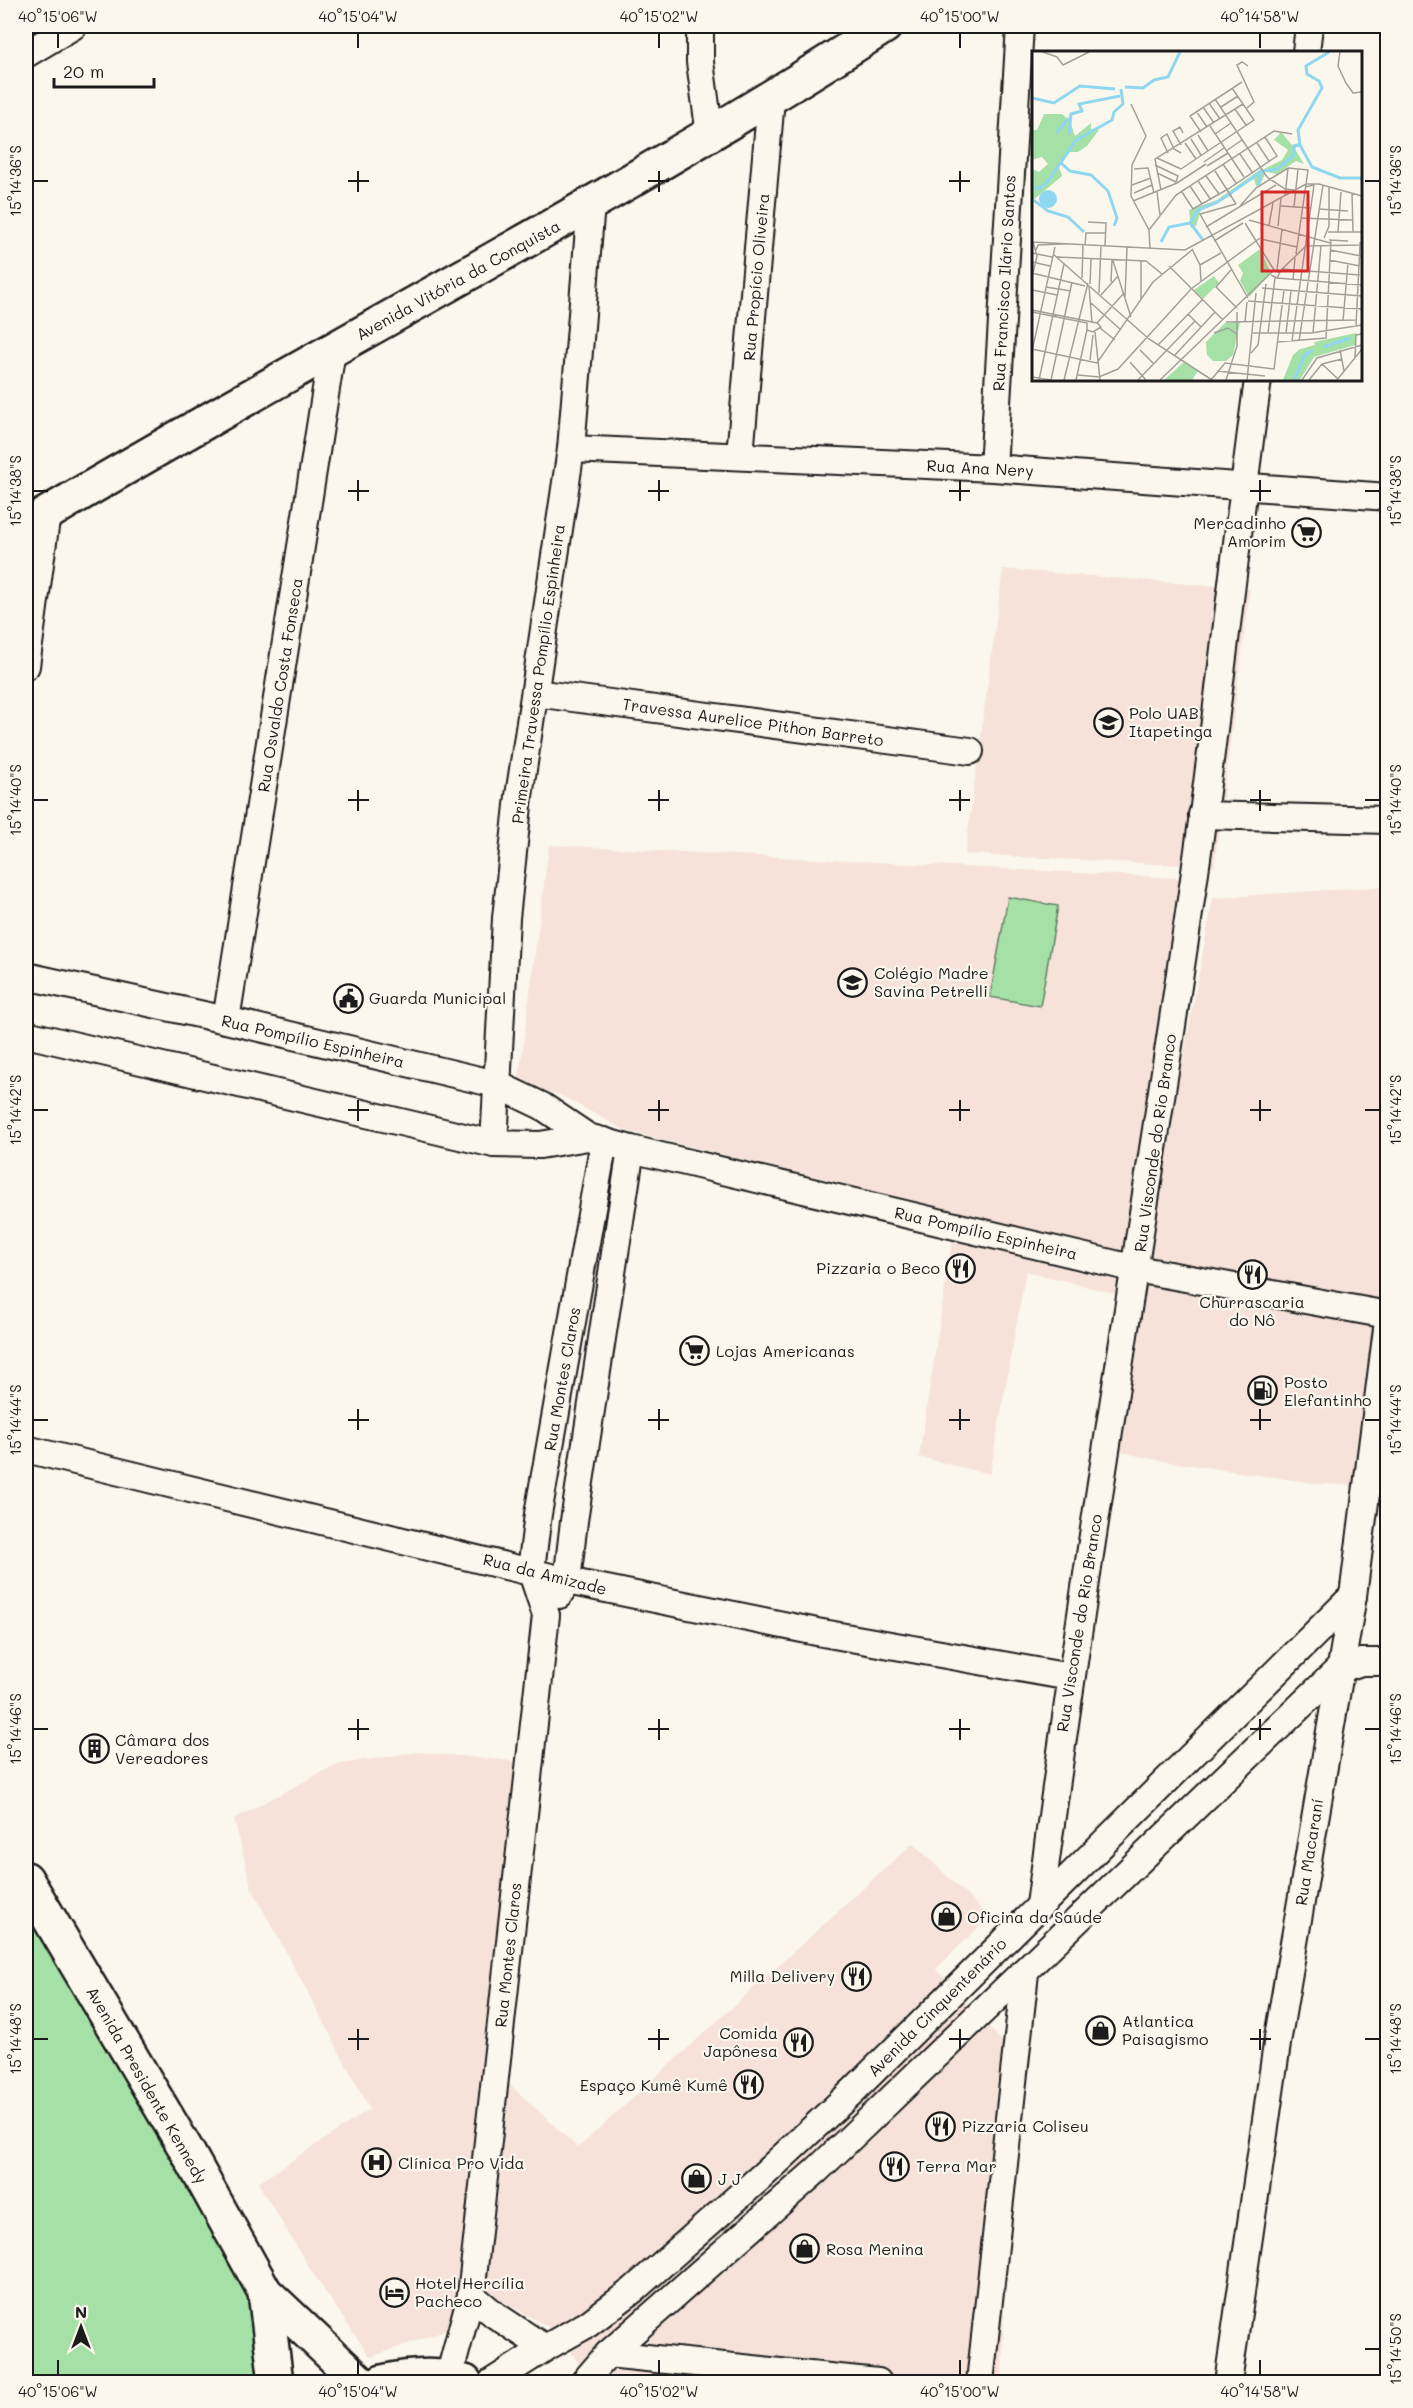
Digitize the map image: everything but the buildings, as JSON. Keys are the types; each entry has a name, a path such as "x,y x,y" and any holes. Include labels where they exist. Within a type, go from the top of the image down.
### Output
{"main road":[{"name":"Avenida Vitória da Conquista","path":"36,519 710,135 885,26"},
{"name":"Avenida Presidente Kennedy","path":"26,1879 187,2151 265,2292 360,2382"},
{"name":"Avenida Presidente Kennedy","path":"265,2292 276,2382"},
{"path":"382,2382 398,2378 457,2380"}],"street":[{"path":"26,54 73,26"},
{"path":"700,26 700,62 710,135"},
{"name":"Rua Francisco Ilário Santos","path":"993,468 1020,26"},
{"path":"1306,51 1310,26"},
{"name":"Rua Propício Oliveira","path":"740,454 771,99"},
{"name":"Primeira Travessa Pompílio Espinheira","path":"494,1143 506,918 519,796 571,449 591,204"},
{"name":"Rua Osvaldo Costa Fonseca","path":"226,1020 332,351"},
{"name":"Rua Visconde do Rio Branco","path":"1040,1905 1070,1677 1136,1269 1202,815 1258,381"},
{"name":"Rua Ana Nery","path":"571,449 740,454 993,468 1243,485 1388,498"},
{"path":"26,666 36,519"},
{"name":"Travessa Aurelice Pithon Barreto","path":"535,693 970,751"},
{"path":"1202,815 1388,820"},
{"name":"Rua Pompílio Espinheira","path":"26,976 226,1020 496,1084 542,1106 596,1139 631,1149 1136,1269 1388,1315"},
{"name":"Rua Pompílio Espinheira","path":"26,1034 494,1143 540,1145 596,1139"},
{"name":"Rua Montes Claros","path":"457,2380 471,2295 546,1615 531,1570 596,1139"},
{"name":"Rua Montes Claros","path":"546,1615 567,1581 574,1521 631,1149"},
{"name":"Rua Macaraní","path":"1228,2382 1278,2037 1338,1670 1353,1596 1388,1321"},
{"name":"Rua da Amizade","path":"26,1449 531,1570 567,1581 817,1632 1070,1677"},
{"name":"Avenida Cinquentenário","path":"492,2382 544,2348 588,2324 633,2290 746,2190 854,2090 1353,1596"},
{"name":"Avenida Cinquentenário","path":"584,2382 608,2354 817,2170 1025,1973 1338,1670 1361,1662 1388,1662"},
{"path":"980,2382 1025,1973"},
{"path":"471,2295 495,2315 544,2348"},
{"path":"608,2354 878,2382"}],"shaded area":[{"name":"Polo UAB Itapetinga","path":"1003,569 1250,589 1214,867 965,854"},
{"name":"Colégio Madre Savina Petrelli","path":"549,845 1195,879 1126,1253 626,1131 558,1094 518,1085"},
{"path":"1387,886 1387,1522 1349,1485 1320,1484 1157,1460 1105,1448 1124,1296 1026,1271 990,1474 919,1457 956,1216 1145,1264 1213,898"},
{"path":"417,1752 543,1764 505,2080 578,2148 913,1843 989,1917 936,1969 1021,2062 1006,2227 1002,2382 590,2382 560,2334 495,2297 448,2330 370,2357 312,2272 258,2183 370,2109 252,1889 234,1819 335,1765"}],"green space":[{"path":"1008,897 1058,906 1040,1006 990,997"},
{"path":"26,1904 269,2310 274,2382 26,2382"}],"place":[{"name":"Mercadinho Amorim","path":"1307,532"},
{"name":"Polo UAB Itapetinga","path":"1108,722"},
{"name":"Colégio Madre Savina Petrelli","path":"853,982"},
{"name":"Guarda Municipal","path":"348,998"},
{"name":"Pizzaria o Beco","path":"961,1268"},
{"name":"Churrascaria do Nô","path":"1252,1274"},
{"name":"Lojas Americanas","path":"695,1351"},
{"name":"Posto Elefantinho","path":"1263,1391"},
{"name":"Câmara dos Vereadores","path":"94,1749"},
{"name":"Oficina da Saúde","path":"946,1917"},
{"name":"Milla Delivery","path":"856,1976"},
{"name":"Atlantica Paisagismo","path":"1101,2030"},
{"name":"Comida Japônesa","path":"799,2042"},
{"name":"Espaço Kumê Kumê","path":"749,2085"},
{"name":"Pizzaria Coliseu","path":"941,2126"},
{"name":"Clínica Pro Vida","path":"377,2163"},
{"name":"Terra Mar","path":"895,2166"},
{"name":"J J","path":"697,2179"},
{"name":"Rosa Menina","path":"805,2249"},
{"name":"Hotel Hercília Pacheco","path":"394,2292"}]}
